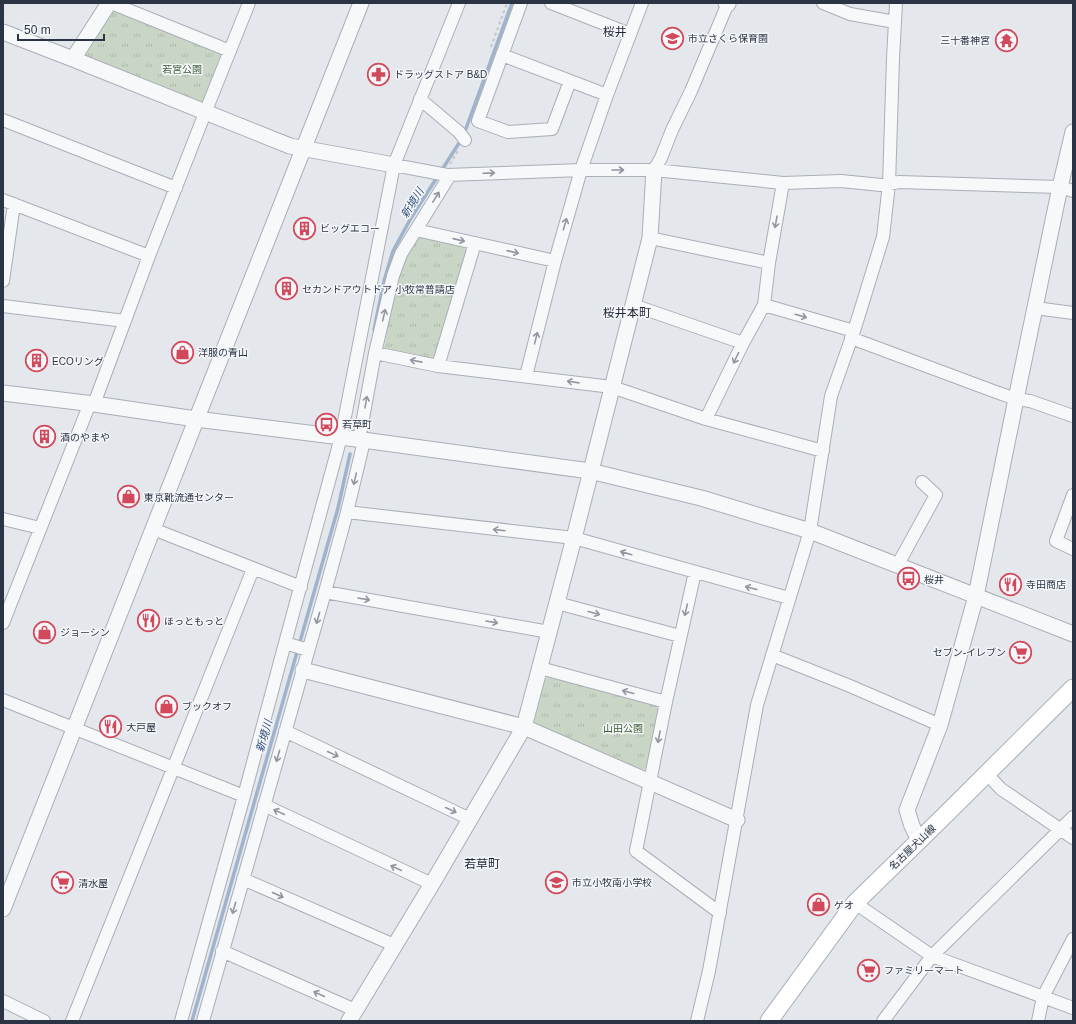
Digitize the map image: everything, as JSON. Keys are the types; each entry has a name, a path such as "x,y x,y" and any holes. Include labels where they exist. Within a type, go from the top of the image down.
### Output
{"main road":[{"name":"名古屋犬山線","path":"769,1021 855,903 1073,688"}],"street":[{"path":"73,59 110,3 230,51"},
{"path":"4,619 125,321 149,256 249,3"},
{"path":"3,909 361,3"},
{"path":"181,1021 244,796 341,437 394,165 458,3"},
{"path":"521,3 478,121 508,132 552,129 570,81"},
{"path":"551,3 630,34"},
{"path":"526,376 555,262 581,170 607,95 642,3"},
{"path":"222,951 352,1016 432,884 524,727 574,538 650,238 654,170 661,158 672,130 691,91 727,3"},
{"path":"822,3 850,14 895,22"},
{"path":"698,1021 720,914 757,705 810,531 831,396 883,237 889,184 892,67 896,3"},
{"path":"3,32 290,146 443,174 581,170 654,170 783,183 840,181 881,185 899,182 1067,189"},
{"path":"502,55 607,95"},
{"path":"420,99 463,138"},
{"path":"3,120 176,188"},
{"path":"919,840 912,826 907,810 940,726 976,596 1035,308 1067,189 1073,132"},
{"path":"202,1021 303,670 305,649 325,592 347,512 361,440 375,353 393,276 401,254 416,230 443,174"},
{"path":"706,419 743,343 764,305 769,263 783,183"},
{"path":"3,281 8,202 149,256"},
{"path":"416,230 555,262"},
{"path":"650,238 769,263"},
{"path":"438,366 475,243"},
{"path":"764,305 852,334 1016,399 1030,401 1073,416"},
{"path":"3,306 125,321"},
{"path":"633,306 743,343"},
{"path":"1035,308 1073,313"},
{"path":"375,353 438,366 612,387 706,419 823,451"},
{"path":"3,393 92,403 196,419 590,471 701,498 810,531 1073,634"},
{"path":"897,566 936,495 922,482"},
{"path":"1073,495 1056,540 1073,549"},
{"path":"347,512 574,538 789,598"},
{"path":"3,519 40,528"},
{"path":"152,529 301,587"},
{"path":"72,1021 252,569"},
{"path":"695,572 666,702 636,851 720,914"},
{"path":"325,592 549,632"},
{"path":"557,603 680,636"},
{"path":"285,642 305,649"},
{"path":"772,655 850,686 940,726"},
{"path":"540,668 666,702"},
{"path":"303,670 524,727 736,820"},
{"path":"3,700 244,796"},
{"path":"285,731 470,819"},
{"path":"987,774 1001,789 1073,838"},
{"path":"264,806 432,884"},
{"path":"883,1021 932,956 1073,817"},
{"path":"243,879 394,945"},
{"path":"855,903 932,956 1073,1008"},
{"path":"1038,1021 1042,997 1073,939"},
{"path":"690,1021 709,971"},
{"path":"3,1001 44,1021"}],"green space":[{"name":"若宮公園","path":"114,10 221,55 201,107 83,57"},
{"path":"418,237 465,247 468,251 435,360 387,354 384,348 396,282 405,256"},
{"name":"山田公園","path":"549,676 656,705 659,710 647,768 642,770 534,723 545,679"}],"waterway":[{"name":"新境川","path":"464,134 512,3"},
{"name":"新境川","path":"374,330 384,281 393,251 411,218 461,140"},
{"name":"新境川","path":"192,1021 338,508 350,454"}],"place":[{"name":"市立さくら保育園","path":"672,38"},
{"name":"三十番神宮","path":"1006,40"},
{"name":"ドラッグストア B&D","path":"379,74"},
{"name":"ビッグエコー","path":"305,228"},
{"name":"セカンドアウトドア 小牧常普請店","path":"286,289"},
{"name":"洋服の青山","path":"183,352"},
{"name":"ECOリング","path":"36,361"},
{"name":"若草町","path":"326,424"},
{"name":"酒のやまや","path":"44,437"},
{"name":"東京靴流通センター","path":"128,497"},
{"name":"桜井","path":"909,579"},
{"name":"寺田商店","path":"1010,584"},
{"name":"ほっともっと","path":"148,621"},
{"name":"ジョーシン","path":"45,632"},
{"name":"セブン-イレブン","path":"1021,652"},
{"name":"ブックオフ","path":"167,706"},
{"name":"大戸屋","path":"110,727"},
{"name":"市立小牧南小学校","path":"556,882"},
{"name":"清水屋","path":"63,883"},
{"name":"ゲオ","path":"818,905"},
{"name":"ファミリーマート","path":"868,970"}],"district":[{"name":"桜井","path":"615,32"},
{"name":"桜井本町","path":"627,313"},
{"name":"若草町","path":"482,864"}]}
